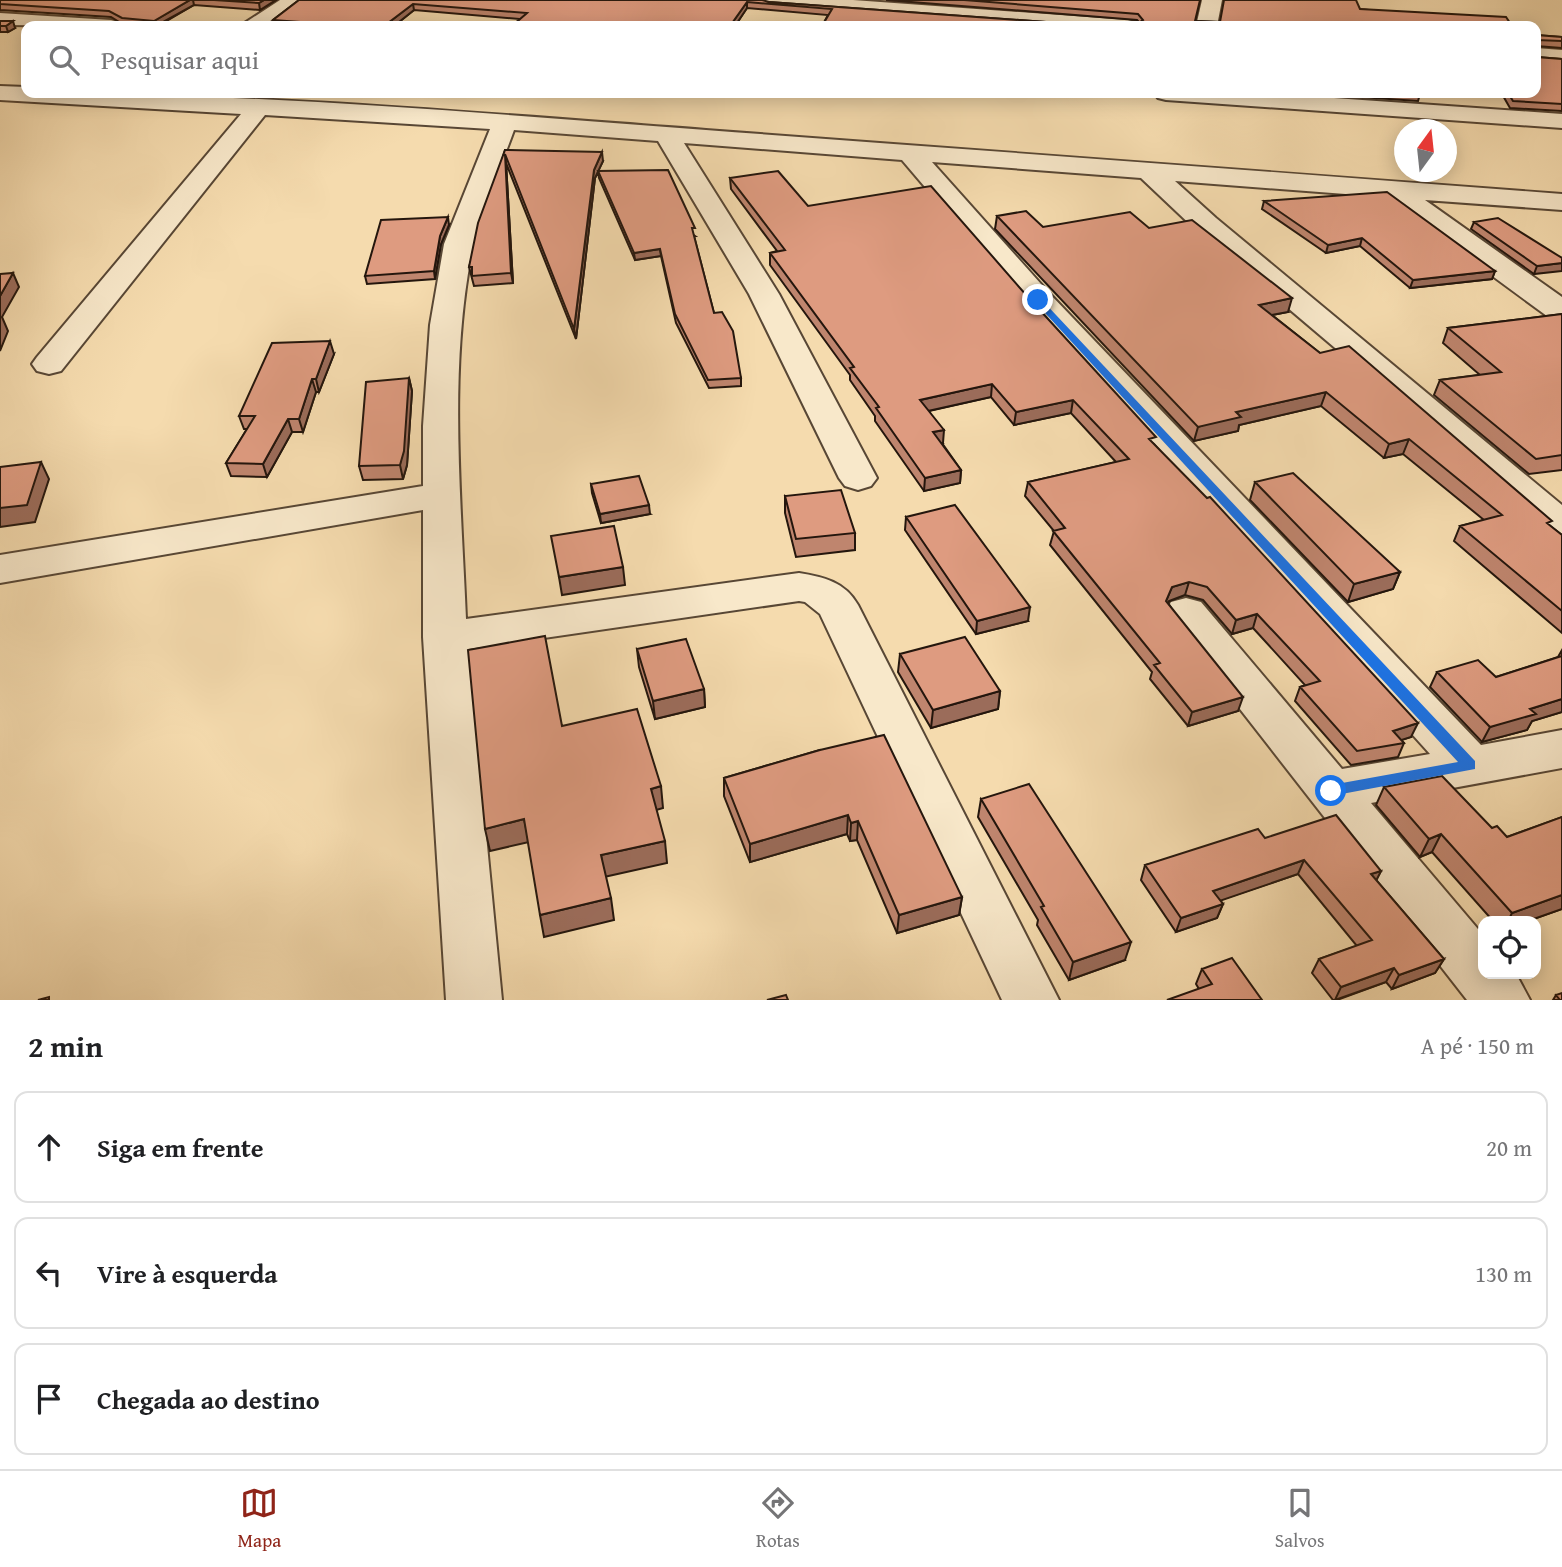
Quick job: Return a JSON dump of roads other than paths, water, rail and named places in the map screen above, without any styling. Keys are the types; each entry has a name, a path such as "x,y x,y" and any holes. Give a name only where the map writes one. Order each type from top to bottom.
{"street":[{"path":"259,21 294,0"},
{"path":"769,0 1060,21"},
{"path":"1208,21 1212,0"},
{"path":"786,18 800,2"},
{"path":"0,19 32,21"},
{"path":"1541,55 1562,57"},
{"path":"0,93 21,94"},
{"path":"100,98 505,122 1562,202"},
{"path":"1254,98 1562,121"},
{"path":"49,364 260,106"},
{"path":"474,1000 445,637 441,426 446,325 458,244 505,122"},
{"path":"666,134 764,294 858,478"},
{"path":"909,152 1038,300 1470,765"},
{"path":"1149,171 1206,225 1353,346 1562,526"},
{"path":"1392,189 1562,312"},
{"path":"0,569 442,495"},
{"path":"445,637 799,587 817,590 837,606 1031,1000"},
{"path":"1186,614 1502,1000"},
{"path":"1331,791 1562,748"}]}
